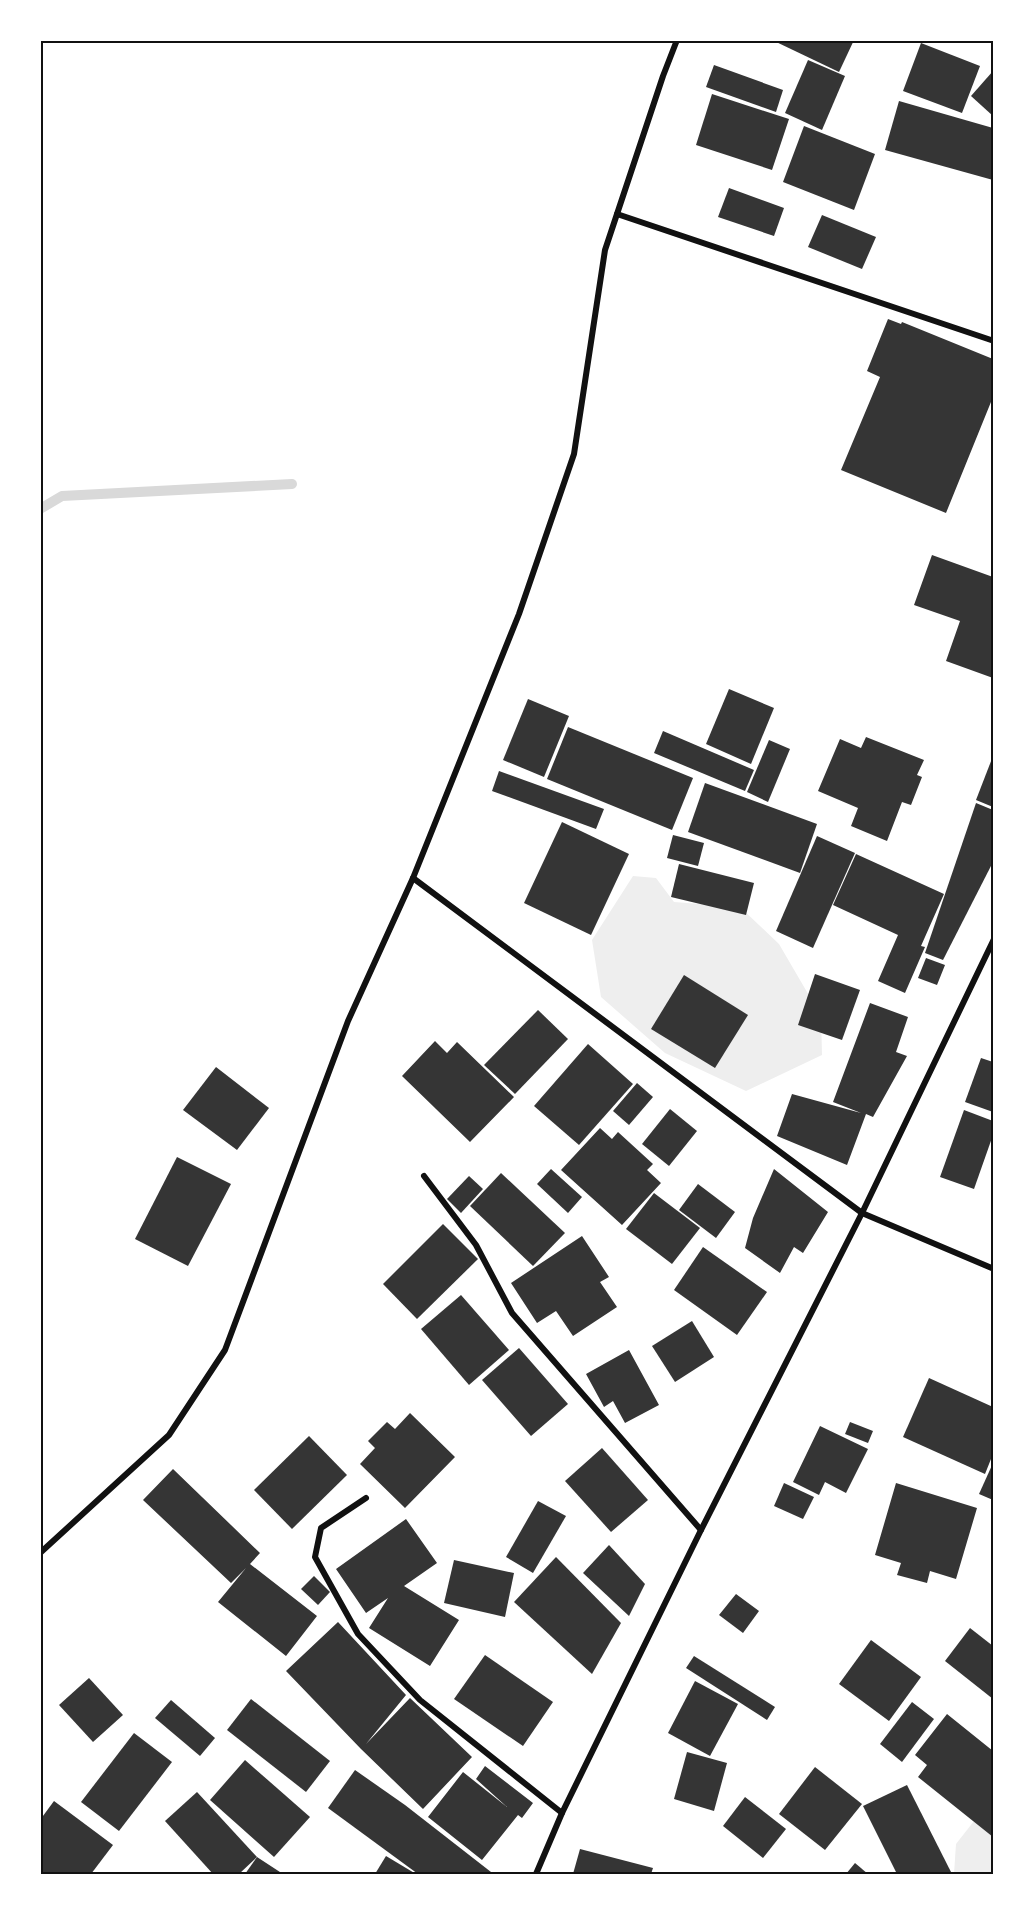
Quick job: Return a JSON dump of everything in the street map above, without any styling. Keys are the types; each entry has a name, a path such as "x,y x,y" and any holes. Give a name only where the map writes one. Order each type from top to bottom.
{"street":[{"path":"40,1553 169,1435 225,1350 348,1021 413,878 519,614 574,454 605,250 677,40"},
{"path":"617,214 993,341"},
{"path":"413,878 862,1213 993,1269"},
{"path":"536,1875 562,1813 701,1530 862,1213 993,939"},
{"path":"424,1176 476,1245 512,1313 701,1530"},
{"path":"366,1498 321,1528 315,1557 358,1634 420,1700 562,1813"}],"shaded area":[{"path":"633,876 656,878 674,902 740,907 779,944 821,1016 822,1055 746,1091 665,1053 601,997 592,940"},
{"path":"989,1802 993,1802 993,1874 954,1874 956,1844"}],"building":[{"path":"772,40 854,40 839,72"},
{"path":"921,43 980,66 962,113 903,91"},
{"path":"808,60 845,76 822,130 785,113"},
{"path":"714,65 783,90 776,112 706,87"},
{"path":"993,71 993,116 971,96"},
{"path":"712,94 789,119 772,170 696,145"},
{"path":"899,101 993,128 993,180 885,150"},
{"path":"804,126 875,154 854,210 783,182"},
{"path":"729,188 784,208 774,236 718,217"},
{"path":"822,215 876,237 862,269 808,247"},
{"path":"888,319 901,324 902,322 993,359 993,397 946,513 841,470 880,377 867,371"},
{"path":"932,555 993,577 993,678 946,661 960,621 914,605"},
{"path":"729,689 774,708 751,764 706,744"},
{"path":"528,699 569,716 544,777 503,760"},
{"path":"568,727 693,778 672,830 547,779"},
{"path":"663,731 754,770 745,791 654,753"},
{"path":"866,737 924,760 917,775 922,777 911,805 902,802 887,841 851,826 858,808 818,791 840,739 861,748"},
{"path":"769,740 790,749 768,802 747,792"},
{"path":"993,756 993,807 976,800"},
{"path":"499,771 604,809 596,829 492,791"},
{"path":"705,783 817,824 800,873 688,832"},
{"path":"976,803 993,810 993,862 943,960 925,953"},
{"path":"562,822 629,854 591,935 524,903"},
{"path":"673,835 704,843 698,866 667,858"},
{"path":"817,836 855,853 813,948 776,931"},
{"path":"856,854 944,894 921,946 925,947 905,993 878,981 898,935 833,905"},
{"path":"679,864 754,883 746,915 671,897"},
{"path":"926,958 945,965 937,985 918,978"},
{"path":"815,974 860,990 842,1040 798,1025"},
{"path":"684,975 748,1015 715,1068 651,1029"},
{"path":"870,1003 908,1017 896,1052 907,1056 873,1117 866,1114 847,1165 777,1136 792,1094 861,1113 833,1102"},
{"path":"538,1010 568,1039 515,1094 484,1065"},
{"path":"435,1041 447,1053 457,1042 514,1097 470,1142 402,1076"},
{"path":"588,1044 633,1084 579,1145 534,1106"},
{"path":"981,1058 993,1062 993,1112 965,1102"},
{"path":"216,1067 269,1108 237,1150 183,1110"},
{"path":"637,1083 653,1097 629,1125 613,1111"},
{"path":"670,1109 697,1131 669,1166 642,1144"},
{"path":"964,1110 993,1121 993,1135 974,1189 940,1177"},
{"path":"600,1128 612,1139 618,1132 653,1164 647,1170 661,1183 622,1225 561,1170"},
{"path":"177,1157 231,1184 188,1266 135,1239"},
{"path":"551,1169 582,1197 568,1213 537,1184"},
{"path":"774,1169 828,1212 803,1253 794,1247 780,1273 745,1248 753,1218"},
{"path":"501,1173 565,1233 533,1266 470,1206"},
{"path":"469,1176 483,1189 461,1213 447,1199"},
{"path":"698,1184 735,1212 716,1238 679,1210"},
{"path":"654,1193 700,1228 672,1264 626,1229"},
{"path":"443,1224 478,1259 417,1319 383,1284"},
{"path":"582,1236 609,1277 600,1282 617,1307 573,1336 556,1311 537,1323 511,1283"},
{"path":"703,1247 767,1292 737,1335 674,1290"},
{"path":"461,1295 509,1350 469,1385 421,1329"},
{"path":"692,1321 714,1357 675,1382 652,1346"},
{"path":"519,1348 568,1404 531,1436 482,1380"},
{"path":"629,1350 659,1405 625,1423 613,1401 604,1407 586,1374"},
{"path":"929,1378 993,1407 993,1454 985,1474 903,1437"},
{"path":"410,1413 455,1457 405,1508 360,1464 375,1448 368,1441 387,1422 395,1429"},
{"path":"850,1422 873,1431 868,1443 845,1434"},
{"path":"820,1426 868,1449 846,1493 825,1482 819,1495 793,1482"},
{"path":"309,1436 347,1475 292,1529 254,1490"},
{"path":"602,1448 648,1500 611,1532 565,1481"},
{"path":"993,1463 993,1500 979,1494"},
{"path":"173,1469 260,1553 250,1564 317,1616 286,1656 218,1602 246,1568 231,1583 143,1500"},
{"path":"784,1483 814,1497 803,1519 774,1506"},
{"path":"896,1483 977,1508 956,1579 930,1571 927,1583 897,1575 901,1563 875,1555"},
{"path":"538,1501 566,1516 533,1573 506,1557"},
{"path":"406,1519 437,1563 404,1586 459,1620 430,1666 369,1628 388,1598 366,1613 336,1569"},
{"path":"609,1545 645,1584 629,1616 583,1573"},
{"path":"556,1557 621,1623 592,1674 514,1602"},
{"path":"454,1560 514,1573 505,1617 444,1603"},
{"path":"314,1576 330,1592 318,1605 301,1589"},
{"path":"736,1594 759,1611 743,1633 719,1615"},
{"path":"338,1622 406,1695 366,1744 410,1698 472,1757 423,1809 286,1671"},
{"path":"970,1628 993,1646 993,1699 945,1661"},
{"path":"871,1640 921,1677 889,1721 839,1684"},
{"path":"485,1655 553,1702 523,1746 454,1699"},
{"path":"694,1656 775,1707 767,1720 686,1668"},
{"path":"89,1678 123,1715 93,1742 59,1705"},
{"path":"695,1681 738,1704 710,1756 668,1733"},
{"path":"251,1699 330,1761 306,1792 227,1730"},
{"path":"171,1700 215,1738 200,1756 155,1718"},
{"path":"912,1702 934,1719 902,1762 880,1744"},
{"path":"947,1714 993,1751 993,1837 918,1777 927,1765 915,1755"},
{"path":"134,1733 172,1762 119,1831 81,1802"},
{"path":"687,1752 727,1763 714,1811 674,1799"},
{"path":"245,1760 310,1817 274,1857 210,1800"},
{"path":"485,1766 533,1803 522,1818 518,1815 482,1860 428,1817 463,1772 507,1807 476,1779"},
{"path":"815,1767 862,1804 825,1850 779,1814"},
{"path":"355,1770 405,1805 491,1872 489,1874 418,1874 328,1808"},
{"path":"907,1785 952,1874 897,1874 863,1806"},
{"path":"197,1792 257,1857 239,1874 213,1874 165,1821"},
{"path":"745,1797 786,1829 763,1858 723,1826"},
{"path":"54,1801 113,1845 91,1874 45,1874 40,1871 40,1820"},
{"path":"580,1849 653,1868 651,1874 573,1874"},
{"path":"386,1856 416,1874 375,1874"},
{"path":"257,1857 283,1874 245,1874"},
{"path":"855,1863 868,1874 846,1874"}],"waterway":[{"path":"40,509 62,496 292,484"}]}
